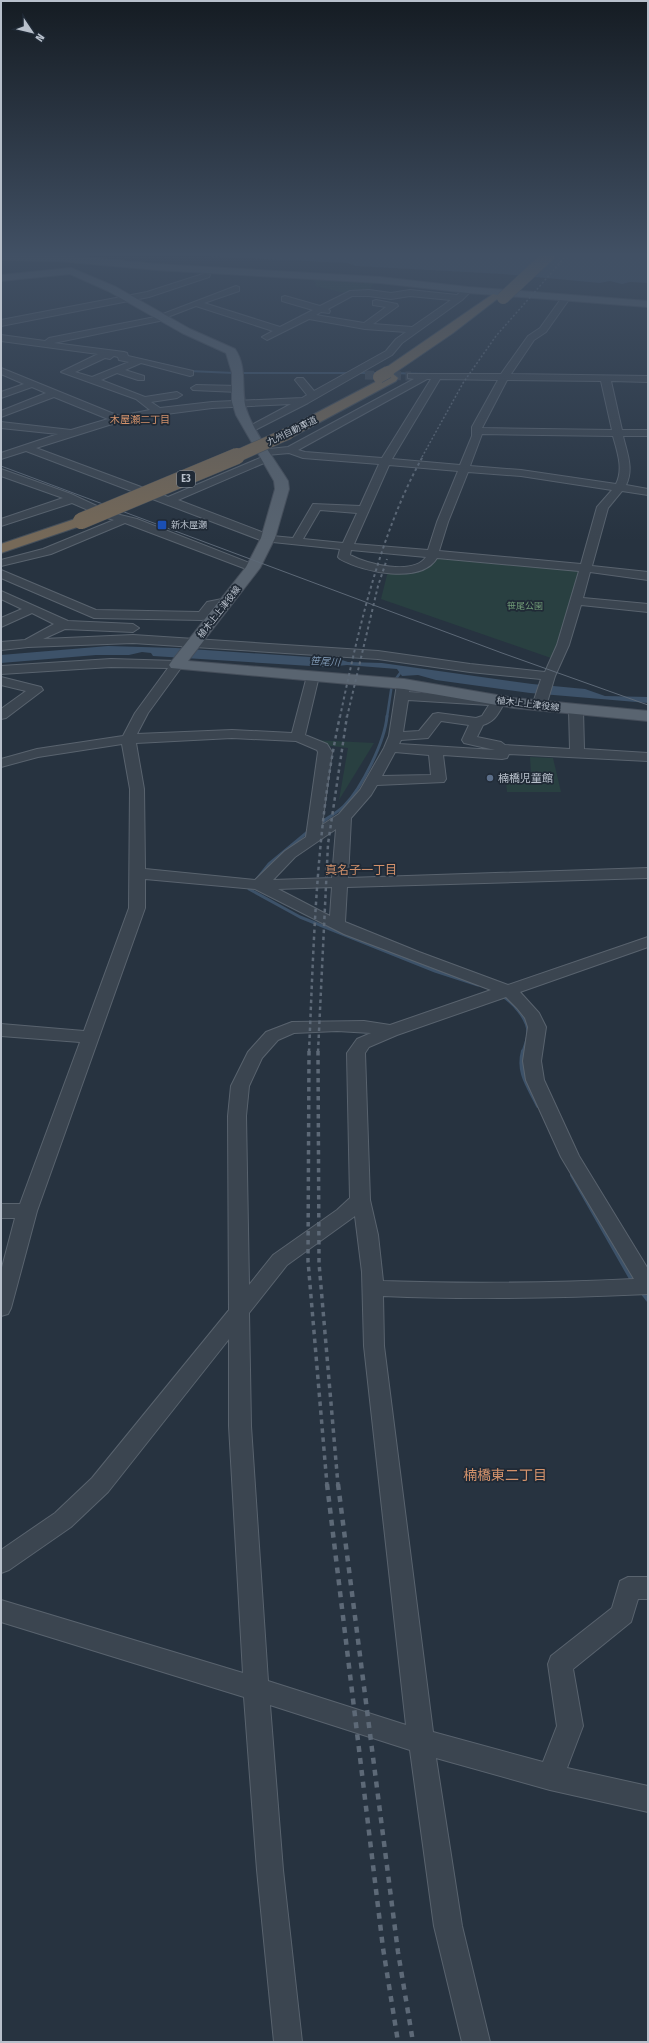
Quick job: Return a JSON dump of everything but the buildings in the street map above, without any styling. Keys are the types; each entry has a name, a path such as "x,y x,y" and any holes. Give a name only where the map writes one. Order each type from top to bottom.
{"highway":[{"name":"九州自動車道","path":"1,549 76,518 200,473 284,431 348,403 433,350"},
{"name":"九州自動車道","path":"1,541 76,518"}],"main road":[{"name":"植木上上津役線","path":"178,664 254,568 267,538 282,488 281,481 242,415 238,396 238,373 230,350"},
{"name":"植木上上津役線","path":"178,664 313,676 403,690 504,702 540,704 576,710 648,716"}],"street":[{"path":"82,350 140,360 190,373"},
{"path":"251,428 357,374 391,350"},
{"path":"437,377 385,462 346,547 344,557 357,564 376,568 412,569 422,566 429,561 444,516 465,469 477,436 477,427 504,376 522,350"},
{"path":"123,357 104,355 66,372 93,380 144,400 158,412"},
{"path":"93,380 140,360"},
{"path":"118,370 141,378"},
{"path":"4,375 33,384 119,420"},
{"path":"394,375 437,377 504,376 648,379"},
{"path":"167,501 265,455 290,450 426,376"},
{"path":"540,704 548,677 563,645 603,507 619,488 626,471 605,378"},
{"path":"300,380 309,399"},
{"path":"1,394 33,384"},
{"path":"196,388 238,396 309,399"},
{"path":"1,414 55,393"},
{"path":"144,400 177,396"},
{"path":"1,456 119,420 238,396"},
{"path":"1,425 73,434"},
{"path":"477,431 648,433"},
{"path":"1,447 14,452"},
{"path":"27,448 267,538 346,547 432,553 586,568 648,576"},
{"path":"290,450 303,455 521,473 648,492"},
{"path":"1,472 72,499 108,515 124,519 254,568"},
{"path":"1,523 72,499"},
{"path":"296,542 317,506 362,510"},
{"path":"1,563 18,561 103,529 124,519"},
{"path":"1,574 94,614 202,616 211,605 227,602"},
{"path":"1,595 65,625"},
{"path":"576,601 648,608"},
{"path":"1,623 32,609"},
{"path":"28,643 59,626 65,625 139,628 133,639"},
{"path":"1,646 28,643 133,639 378,655 548,677"},
{"path":"4,676 114,662 178,664"},
{"path":"1,1308 27,1211 137,908 137,789 128,739 142,713 178,664"},
{"path":"1,715 36,690 4,676"},
{"path":"298,737 313,676"},
{"path":"259,885 290,854 344,816 358,803 393,742 403,690"},
{"path":"393,742 422,735 438,717 477,722 487,719 504,702"},
{"path":"576,710 577,753"},
{"path":"477,722 470,740 496,744 502,749 648,757"},
{"path":"1,763 37,753 128,739 232,734 298,737 322,747 325,752 313,837"},
{"path":"393,742 435,751 502,755 502,749"},
{"path":"372,781 439,779 435,751"},
{"path":"337,925 344,816"},
{"path":"138,874 155,874 259,885 648,873"},
{"path":"259,885 305,911 337,925 509,990 523,1004 533,1017 537,1027 532,1061 535,1080 570,1157 648,1286 547,1291 448,1291 373,1288"},
{"path":"476,2042 448,1926 421,1741 374,1346 373,1288 366,1220 360,1200 356,1053 363,1043 391,1031 648,942"},
{"path":"288,2042 270,1870 258,1689 251,1621 240,1426 237,1116 240,1086 254,1056 272,1036 292,1028 364,1026 391,1031"},
{"path":"1,1030 90,1038"},
{"path":"1,1563 63,1520 100,1485 280,1260 344,1215 360,1200"},
{"path":"1,1211 27,1211"},
{"path":"550,1777 570,1726 560,1664 623,1614 628,1588 648,1588"},
{"path":"1,1611 258,1689 297,1704 421,1741 550,1777 648,1799"}],"green space":[{"name":"笹尾公園","path":"435,556 579,570 558,644 551,658 381,599 388,571 411,572"},
{"path":"313,740 374,743 339,800 348,748 324,745"},
{"path":"530,757 553,758 561,792 507,792 505,772 531,773"}],"water":[{"name":"笹尾川","path":"108,646 176,648 339,659 348,662 382,663 532,684 585,689 605,696 648,697 648,703 530,693 436,680 418,675 402,676 397,669 347,665 327,667 153,656 151,653 142,652 129,655 96,655 1,663 1,655"}],"waterway":[{"path":"139,359 174,367"},
{"path":"189,371 234,373 351,373"},
{"path":"357,373 379,373"},
{"path":"391,373 429,374"},
{"path":"387,717 392,684 403,669"},
{"path":"319,824 344,806 358,788 372,764 382,738 387,716"},
{"path":"310,830 269,864 249,889 300,917 435,971 478,985"},
{"path":"501,995 519,1011 527,1027 528,1035 523,1052"},
{"path":"523,1051 523,1073 538,1106"},
{"path":"572,1175 633,1282"},
{"path":"641,1291 648,1300"}],"tunnel":[{"path":"365,375 411,376"}],"tram line":[{"path":"1,466 502,653 648,705"}],"railway":[{"path":"422,457 463,383 486,350"},
{"path":"340,717 372,583 394,517 423,456"},
{"path":"347,717 378,586 387,559"},
{"path":"309,1052 317,883 326,799 340,716"},
{"path":"318,1052 328,844 347,716"},
{"path":"309,1051 308,1261 327,1485"},
{"path":"318,1052 319,1263 338,1485"},
{"path":"327,1484 383,1948 398,2042"},
{"path":"338,1484 398,1952 413,2042"}],"place":[{"name":"新木屋瀬","path":"162,525"},
{"name":"楠橋児童館","path":"490,778"}],"district":[{"name":"木屋瀬二丁目","path":"140,420"},
{"name":"真名子一丁目","path":"361,870"},
{"name":"楠橋東二丁目","path":"505,1475"}]}
